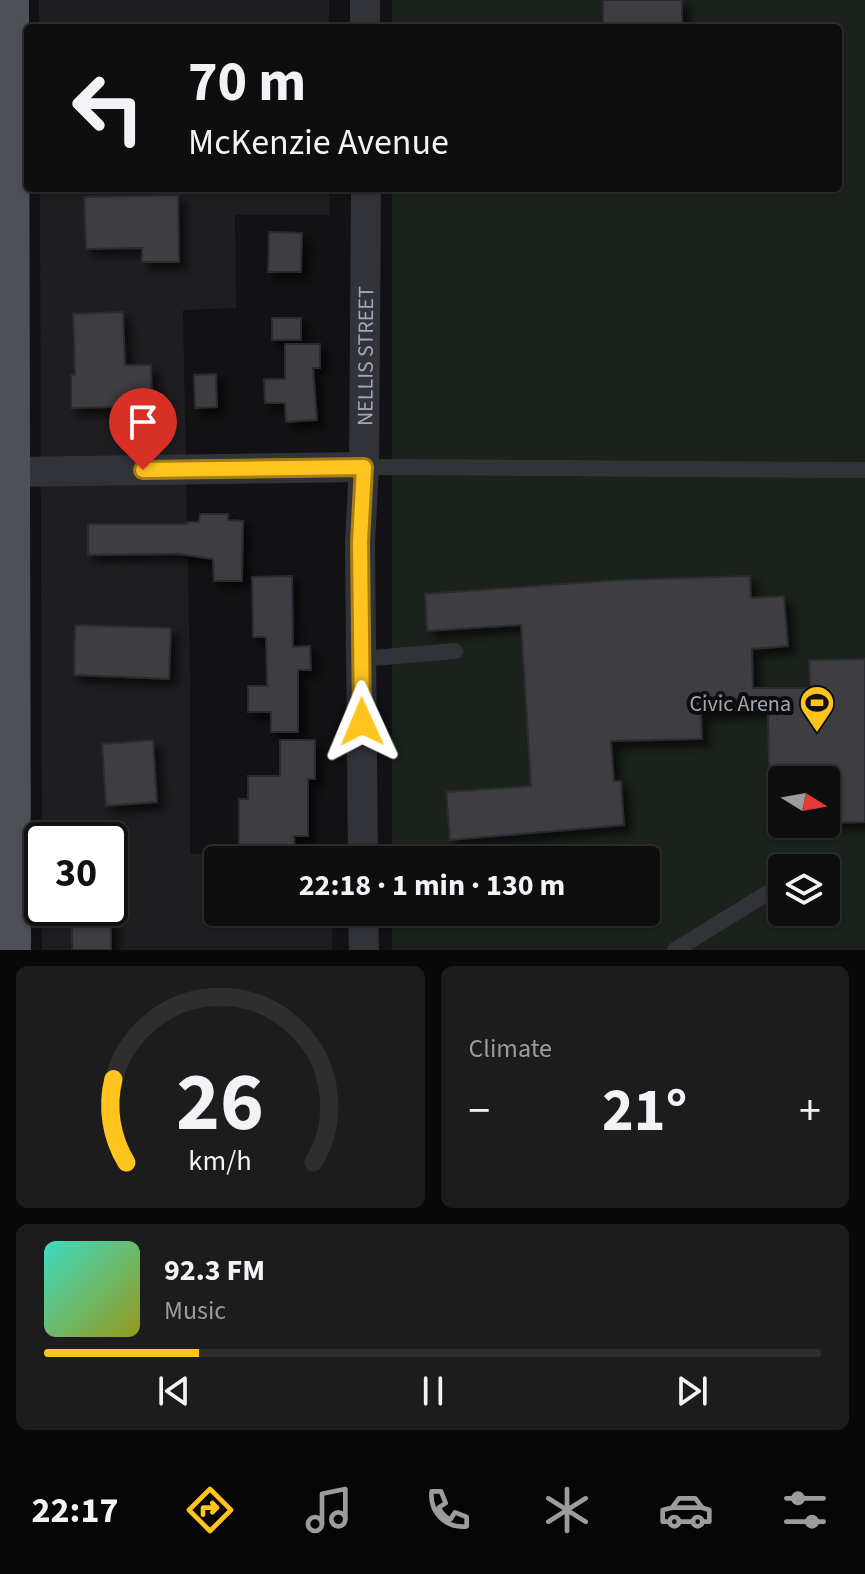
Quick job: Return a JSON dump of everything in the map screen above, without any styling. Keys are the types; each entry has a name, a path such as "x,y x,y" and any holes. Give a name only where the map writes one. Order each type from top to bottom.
{"main road":[{"path":"7,0 5,817 9,950"}],"street":[{"path":"365,0 365,24"},
{"name":"NELLIS STREET","path":"363,846 360,542 364,467 366,192"},
{"path":"8,472 364,467"},
{"path":"363,926 364,950"}],"lane":[{"path":"364,467 865,470"},
{"path":"361,659 455,651"},
{"path":"675,950 766,894"}],"shaded area":[{"path":"39,0 329,0 329,24 39,24"},
{"path":"392,0 865,0 865,950 392,950 392,926 660,926 660,846 392,846 392,192 842,192 842,24 392,24"},
{"path":"40,192 329,192 330,215 235,215 236,308 183,310 190,854 204,854 204,926 332,926 332,950 42,950 42,926 128,926 128,822 42,822"}],"building":[{"path":"603,0 682,0 682,24 603,24"},
{"path":"178,195 179,262 142,262 142,248 86,249 84,197"},
{"path":"269,232 302,233 301,272 268,272"},
{"path":"123,312 125,365 151,365 152,406 71,408 71,375 75,375 73,314"},
{"path":"272,318 301,318 301,340 272,340"},
{"path":"285,344 320,344 320,368 313,368 317,420 286,422 285,403 265,403 264,379 285,379"},
{"path":"216,374 217,407 195,408 194,375"},
{"path":"200,514 228,514 228,520 243,521 242,581 214,581 213,559 179,554 88,555 88,524 187,524 199,522"},
{"path":"292,576 293,647 310,646 311,670 298,670 298,732 271,732 271,712 248,712 248,686 267,686 266,637 253,637 252,577"},
{"path":"750,576 751,598 784,596 788,646 752,649 753,688 810,688 809,660 865,659 865,822 840,823 840,766 769,766 768,710 701,712 702,739 611,741 614,781 621,781 624,825 450,840 446,792 531,786 521,625 427,631 425,594 617,580"},
{"path":"75,625 171,628 169,679 74,675"},
{"path":"153,740 157,802 106,806 102,744"},
{"path":"280,740 315,740 315,779 308,779 308,836 294,836 294,846 239,846 239,799 248,799 248,776 280,776"},
{"path":"72,926 111,926 111,950 72,950"}],"place":[{"name":"Civic Arena","path":"817,734"}],"route":[{"path":"143,470 364,467 360,542 362,722"}]}
